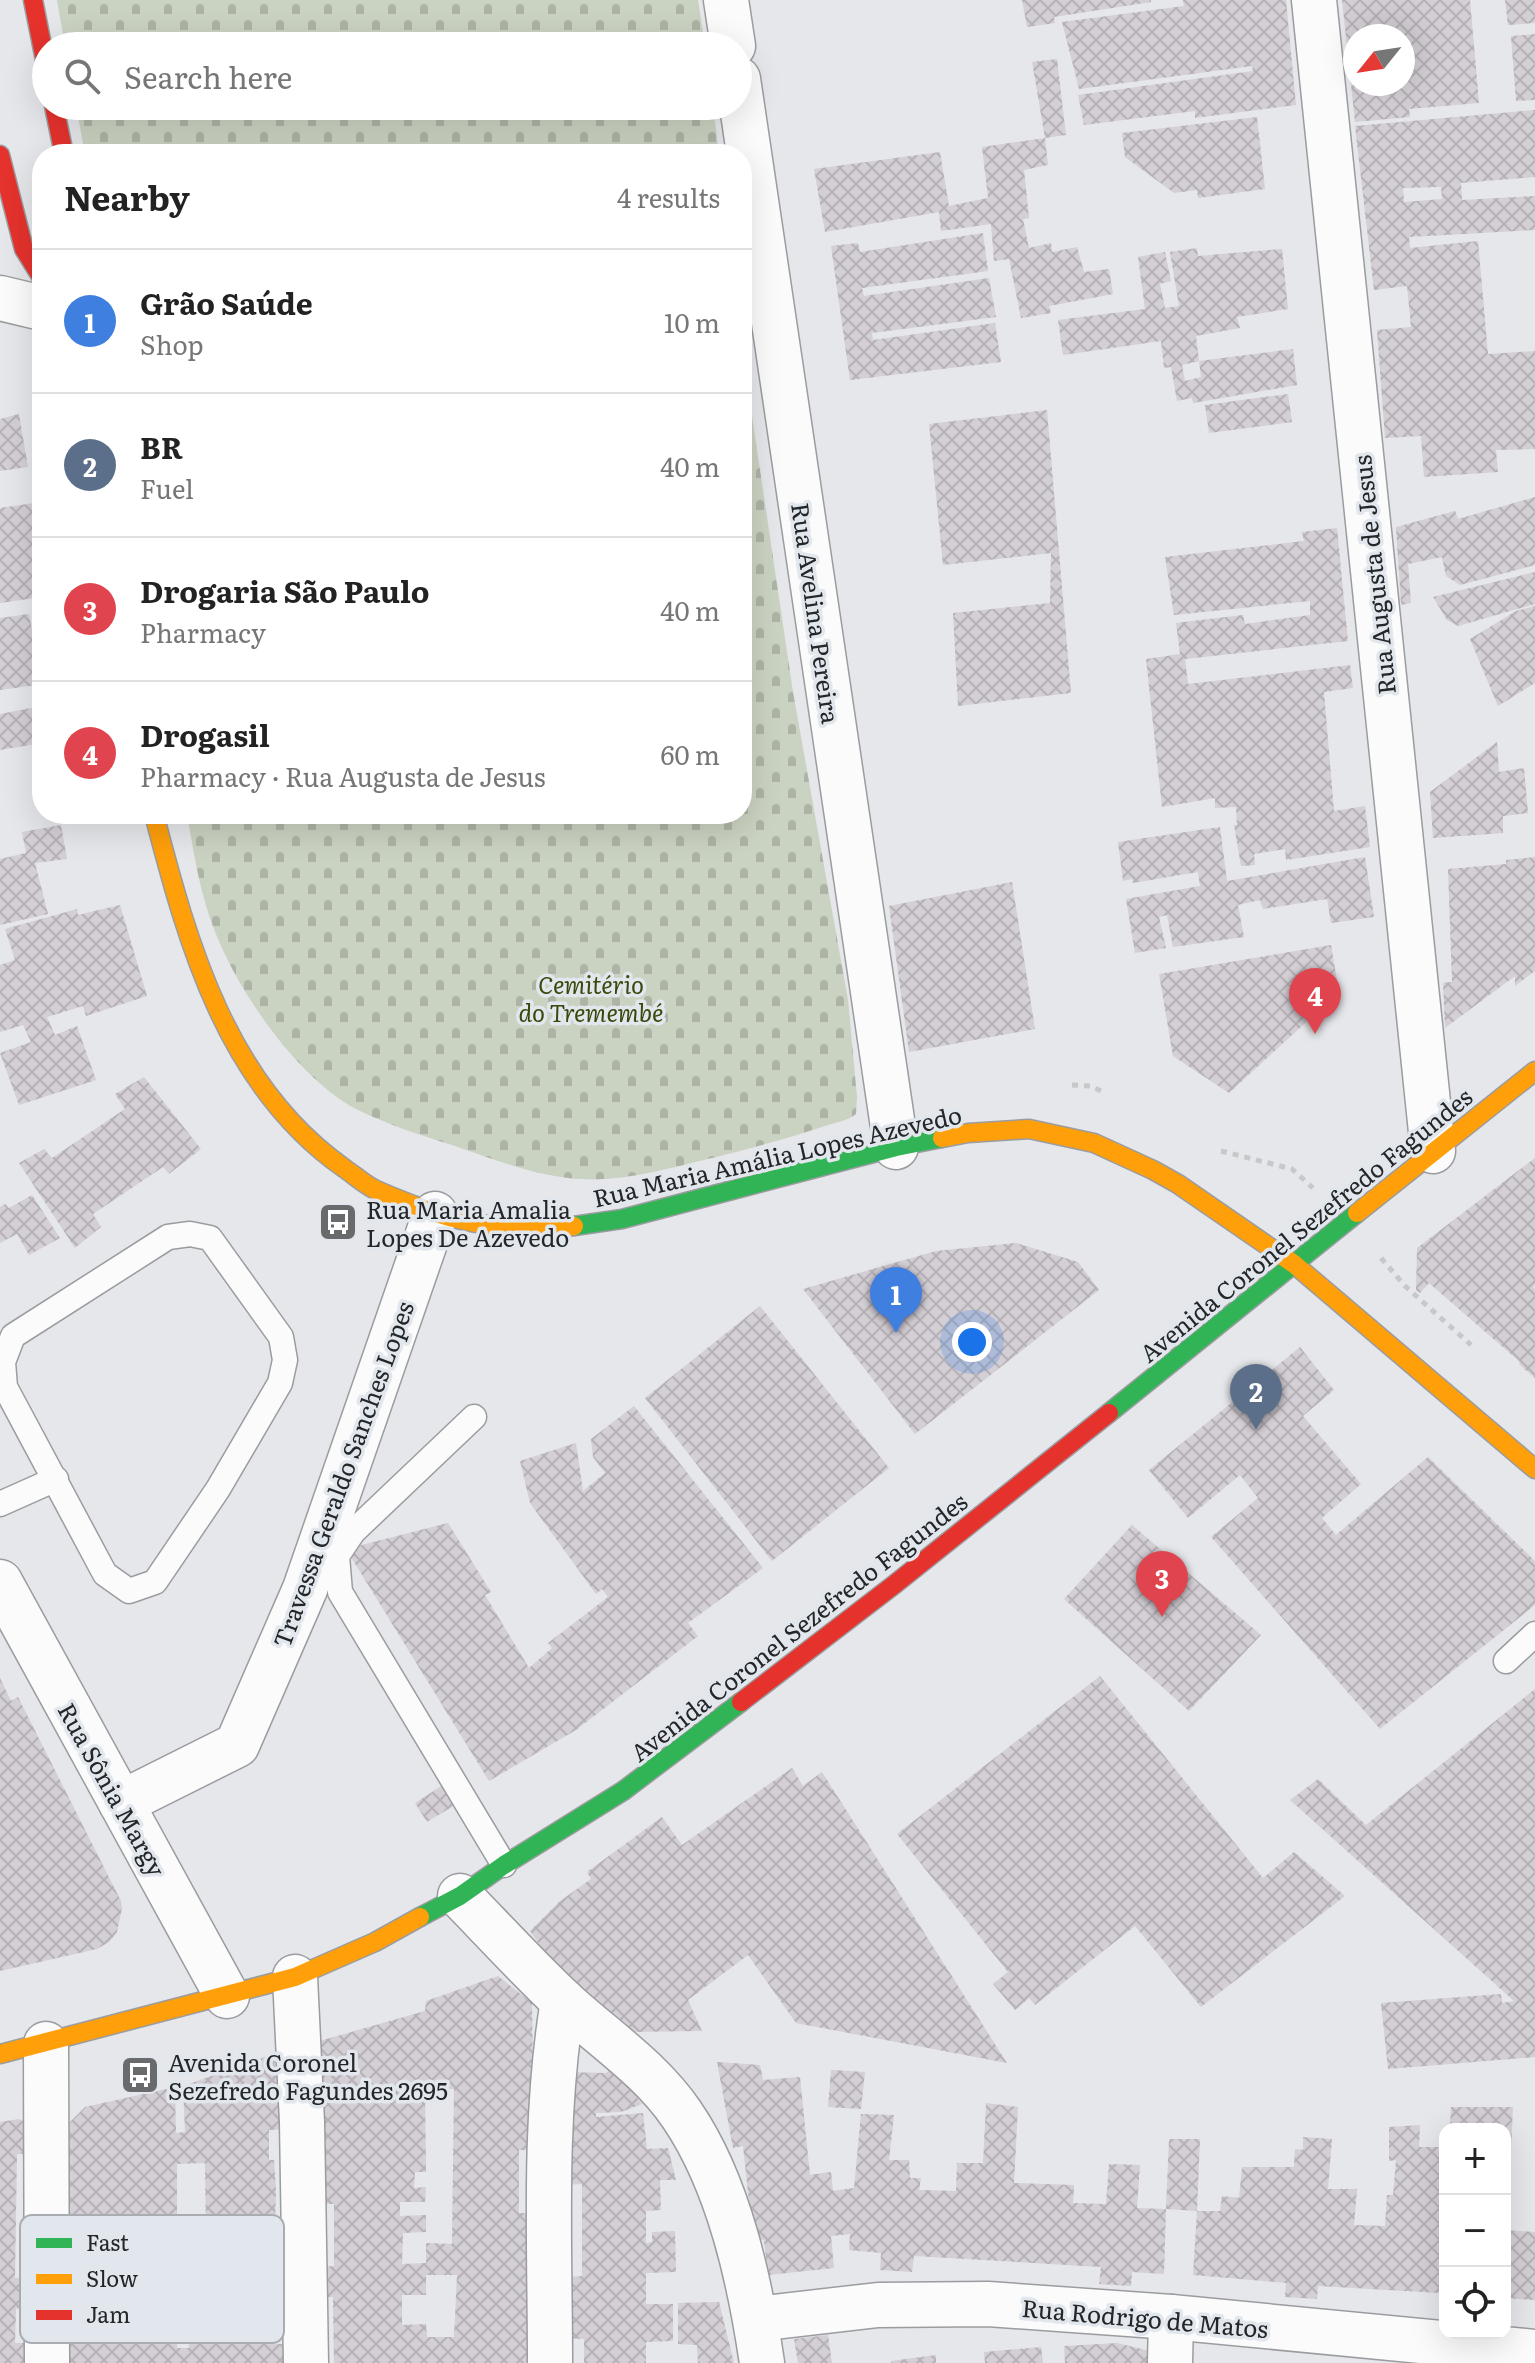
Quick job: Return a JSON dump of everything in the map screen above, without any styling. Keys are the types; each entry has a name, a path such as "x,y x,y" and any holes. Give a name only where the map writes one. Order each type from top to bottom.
{"main road":[{"path":"33,0 39,32"},
{"path":"57,120 62,144"},
{"path":"0,155 24,249 32,262"},
{"name":"Rua Maria Amália Lopes Azevedo","path":"157,824 179,910 214,1005 265,1093 315,1148 372,1188 435,1214 483,1224 557,1229 622,1219 896,1147 968,1133 1029,1129 1094,1143 1178,1184 1294,1264 1535,1469"},
{"name":"Avenida Coronel Sezefredo Fagundes","path":"0,2054 295,1977 375,1942 460,1896 636,1782 895,1584 1535,1071"}],"street":[{"path":"726,0 731,32"},
{"name":"Rua Augusta de Jesus","path":"1314,0 1433,1151"},
{"name":"Rua Avelina Pereira","path":"744,120 748,144"},
{"name":"Rua Avelina Pereira","path":"752,174 896,1147"},
{"path":"0,298 32,306"},
{"name":"Travessa Geraldo Sanches Lopes","path":"121,1803 237,1745 305,1589 435,1214"},
{"name":"Rua Sônia Margy","path":"0,1582 227,1996"},
{"path":"460,1896 563,2001 642,2070 681,2113 695,2137 726,2209 756,2319 762,2363"},
{"path":"295,1977 302,2122 306,2363"},
{"path":"550,2363 551,2099 554,2054 563,2001"},
{"path":"46,2044 47,2215"},
{"name":"Rua Rodrigo de Matos","path":"756,2319 878,2305 988,2304 1171,2317 1335,2349 1535,2352"},
{"path":"1170,2363 1171,2317"},
{"path":"47,2343 47,2363"}],"lane":[{"path":"190,1234 210,1238 281,1337 285,1360 280,1383 218,1489 155,1582 129,1591 105,1574 56,1479 5,1387 3,1362 13,1336 168,1237 190,1234"},
{"path":"474,1417 353,1532 337,1556 340,1592 504,1865"},
{"path":"0,1504 56,1479"},
{"path":"1506,1661 1535,1634"}],"green space":[{"path":"57,0 698,0 703,32 63,32"},
{"path":"79,120 715,120 718,144 83,144"},
{"name":"Cemitério do Tremembé","path":"752,416 793,692 848,1000 856,1114 726,1155 647,1173 597,1179 548,1175 379,1120 333,1094 288,1051 267,1024 248,997 219,941 196,865 189,824 752,824"}],"building":[{"path":"1022,0 1151,2 1054,17 1055,23 1027,27"},
{"path":"1183,0 1286,0 1296,105 1195,118 1195,111 1084,125 1078,95 1253,71 1252,66 1079,89 1062,22 1184,6"},
{"path":"1342,0 1470,0 1479,103 1409,109 1410,117 1355,122 1352,96 1415,96 1415,24 1345,24"},
{"path":"1505,0 1535,0 1535,23 1508,25"},
{"path":"1535,34 1535,100 1516,101 1511,36"},
{"path":"1057,59 1066,135 1045,138 1032,62"},
{"path":"1535,110 1535,177 1461,183 1462,200 1535,196 1535,230 1409,237 1410,248 1478,241 1488,354 1535,351 1535,449 1496,450 1498,472 1424,477 1421,436 1385,438 1377,330 1411,327 1407,286 1374,290 1355,126","holes":["1441,187 1442,199 1404,202 1403,188"]},
{"path":"1257,117 1265,189 1198,198 1197,190 1174,193 1125,157 1122,133"},
{"path":"1045,138 1048,165 1024,170 1029,218 1023,219 1029,248 1051,243 1052,252 1077,247 1084,272 1109,269 1113,294 1049,306 1051,313 1021,318 1009,259 994,261 991,224 941,231 939,212 825,232 814,169 940,152 949,206 988,198 982,147"},
{"path":"983,233 988,271 862,288 864,296 989,278 996,317 872,333 873,340 995,323 1001,362 850,380 831,246 858,243 860,252"},
{"path":"1197,248 1198,256 1282,249 1288,309 1237,317 1240,328 1196,336 1199,361 1293,349 1297,385 1193,403 1192,398 1177,401 1171,367 1164,368 1161,341 1063,355 1058,320 1145,309 1138,257 1165,252 1171,281 1160,284 1165,308 1179,306 1170,252","holes":["1199,361 1201,377 1185,381 1182,365"]},
{"path":"1288,394 1292,422 1209,433 1205,405"},
{"path":"1047,410 1071,693 958,706 953,613 1050,603 1051,553 943,565 929,424"},
{"path":"19,414 28,467 0,471 0,419"},
{"path":"1535,497 1535,565 1460,585 1446,576 1442,557 1408,564 1411,603 1401,605 1396,527 1455,511 1458,519"},
{"path":"32,503 32,598 0,603 0,508"},
{"path":"1337,528 1348,641 1185,659 1188,684 1350,665 1353,688 1324,692 1334,811 1365,806 1370,847 1286,860 1285,849 1254,854 1255,865 1241,866 1234,825 1237,825 1236,807 1215,808 1215,798 1162,807 1146,659 1180,654 1176,623 1243,615 1245,624 1310,615 1310,601 1174,615 1165,557 1304,541 1302,532"},
{"path":"1535,572 1535,604 1458,626 1447,620 1433,597"},
{"path":"1535,606 1535,683 1498,706 1470,639 1516,611"},
{"path":"29,614 32,686 0,690 0,618"},
{"path":"32,708 32,745 0,750 0,714"},
{"path":"1497,742 1499,772 1524,768 1528,813 1503,816 1503,833 1433,838 1430,792"},
{"path":"61,825 67,859 35,863 48,914 0,925 0,859 26,853 22,832"},
{"path":"1220,827 1227,881 1365,857 1374,917 1331,923 1327,899 1263,909 1260,900 1238,905 1244,937 1173,947 1167,915 1159,917 1166,948 1135,953 1126,899 1200,886 1198,872 1133,883 1132,879 1123,881 1118,842"},
{"path":"1535,857 1535,971 1515,986 1515,976 1445,1028 1443,983 1452,982 1448,869 1506,864 1506,860"},
{"path":"1012,882 1035,1029 909,1052 889,906"},
{"path":"120,905 147,996 86,1016 83,1006 47,1017 55,1035 77,1026 96,1080 19,1105 0,1053 31,1042 23,1025 0,1032 0,965 15,960 5,929 77,909 78,915"},
{"path":"1331,945 1339,992 1229,1093 1173,1056 1159,974"},
{"path":"144,1077 201,1149 169,1174 163,1167 93,1214 101,1227 75,1248 19,1163 44,1149 52,1158 125,1109 115,1094"},
{"path":"1535,1158 1535,1378 1429,1283 1420,1293 1416,1290 1417,1248"},
{"path":"32,1195 60,1238 29,1255 17,1234 0,1243 0,1207 5,1204 9,1208"},
{"path":"1016,1243 1078,1262 1099,1290 915,1434 803,1289 936,1251"},
{"path":"760,1306 889,1468 772,1561 645,1398"},
{"path":"1300,1347 1334,1390 1303,1416 1361,1484 1322,1518 1336,1535 1428,1457 1535,1561 1535,1605 1380,1729 1211,1537 1258,1498 1240,1475 1188,1518 1149,1470"},
{"path":"634,1406 763,1568 688,1623 698,1636 576,1730 489,1781 346,1549 448,1523 491,1592 485,1595 529,1668 552,1648 548,1643 608,1597 602,1589 596,1594 530,1503 520,1461 576,1443 583,1491 605,1473 593,1457 591,1439"},
{"path":"1132,1525 1261,1635 1189,1711 1064,1599"},
{"path":"1100,1676 1263,1878 1294,1852 1345,1896 1201,2007 1135,1926 1035,2005 1029,1998 1015,2010 993,1984 1008,1972 897,1834"},
{"path":"0,1678 11,1701 18,1697 122,1908 117,1932 109,1942 97,1949 0,1971"},
{"path":"1535,1689 1535,2057 1388,2069 1381,2003 1501,1994 1502,2003 1514,2001 1290,1800 1318,1779 1366,1825"},
{"path":"792,1768 803,1786 822,1772 1007,2063 796,2023 748,1955 688,2000 702,2031 632,2032 551,1961 530,1931 560,1901 591,1879 587,1872 662,1817 682,1845"},
{"path":"443,1785 455,1805 427,1822 415,1803"},
{"path":"498,1976 532,2003 534,2150 519,2150 519,2213 529,2213 536,2363 334,2363 333,2297 321,2297 320,2267 334,2266 334,2204 318,2204 316,2042 425,2011 426,2001","holes":["425,2089 454,2089 452,2244 426,2243 426,2263 402,2264 403,2233 426,2232 426,2215 400,2216 400,2202 425,2202 426,2187 414,2188 415,2172 426,2172","426,2275 457,2275 454,2337 427,2337 426,2324 402,2325 402,2295 426,2295"]},
{"path":"268,2056 283,2068 286,2129 269,2130 269,2160 274,2160 275,2215 206,2215 205,2163 177,2164 177,2215 66,2215 66,2130 85,2107 175,2087 176,2133 185,2132 183,2086"},
{"path":"717,2062 760,2065 763,2080 800,2077 810,2175 831,2172 833,2191 854,2188 861,2114 894,2115 889,2160 909,2160 910,2178 921,2178 919,2190 956,2191 957,2163 983,2163 986,2103 1018,2107 1014,2183 1074,2185 1073,2203 1106,2204 1109,2164 1140,2165 1137,2208 1166,2209 1164,2274 1132,2272 1131,2286 1099,2284 1101,2267 914,2256 912,2272 880,2270 881,2253 849,2250 850,2234 831,2236 834,2268 768,2275 764,2240 753,2239 743,2146 733,2148"},
{"path":"613,2067 642,2104 621,2112 596,2113 596,2117 643,2113 647,2149 668,2148 676,2180 660,2180 661,2210 646,2211 646,2243 652,2242 652,2232 675,2231 676,2272 646,2273 646,2304 673,2304 673,2341 646,2342 646,2363 584,2363 584,2339 562,2338 566,2277 582,2276 582,2184 565,2185 567,2072 606,2073"},
{"path":"831,2070 865,2072 861,2109 828,2107"},
{"path":"1451,2107 1513,2107 1511,2151 1511,2123 1450,2123"},
{"path":"19,2119 25,2122 30,2154 17,2154 15,2278 20,2278 15,2343 27,2343 27,2363 0,2363 0,2122"},
{"path":"1420,2125 1419,2147 1439,2147 1439,2293 1318,2286 1317,2299 1285,2297 1286,2283 1193,2275 1197,2211 1220,2211 1222,2196 1239,2198 1242,2167 1294,2167 1295,2149 1303,2150 1303,2137 1332,2139 1328,2189 1357,2189 1354,2225 1385,2226 1387,2195 1393,2195 1396,2160 1389,2161 1389,2127"},
{"path":"1169,2139 1200,2139 1197,2211 1166,2209"},
{"path":"1511,2230 1535,2232 1535,2300 1511,2298"},
{"path":"284,2288 288,2288 289,2316 284,2316"},
{"path":"719,2302 734,2363 698,2363 697,2345 678,2344 678,2303"},
{"path":"828,2335 832,2363 798,2363 794,2339"},
{"path":"60,2343 177,2343 177,2348 189,2348 189,2343 289,2344 289,2363 58,2363"},
{"path":"1117,2343 1150,2351 1151,2363 1065,2363 1064,2346"},
{"path":"1041,2347 1043,2363 985,2363 984,2352"},
{"path":"936,2355 936,2363 891,2363 891,2361"}],"traffic: fast":[{"path":"574,1226 622,1219 896,1147 942,1138"},
{"path":"1109,1413 1357,1213"},
{"path":"420,1917 460,1896 623,1791 741,1702"}],"traffic: slow":[{"path":"157,824 198,962 218,1009 241,1054 270,1097 304,1135 370,1187 431,1212 492,1226 535,1229 574,1226"},
{"path":"1357,1213 1535,1071"},
{"path":"942,1138 1029,1129 1094,1143 1153,1170 1294,1264 1535,1469"},
{"path":"0,2054 295,1977 375,1942 420,1917"}],"traffic: jam":[{"path":"33,0 39,32"},
{"path":"57,120 62,144"},
{"path":"0,155 24,249 32,262"},
{"path":"741,1702 1109,1413"}],"place":[{"name":"Drogasil","path":"1315,1034"},
{"name":"Rua Maria Amalia Lopes De Azevedo","path":"338,1222"},
{"name":"Grão Saúde","path":"896,1333"},
{"name":"BR","path":"1256,1430"},
{"name":"Drogaria São Paulo","path":"1162,1617"},
{"name":"Avenida Coronel Sezefredo Fagundes 2695","path":"140,2075"}]}
